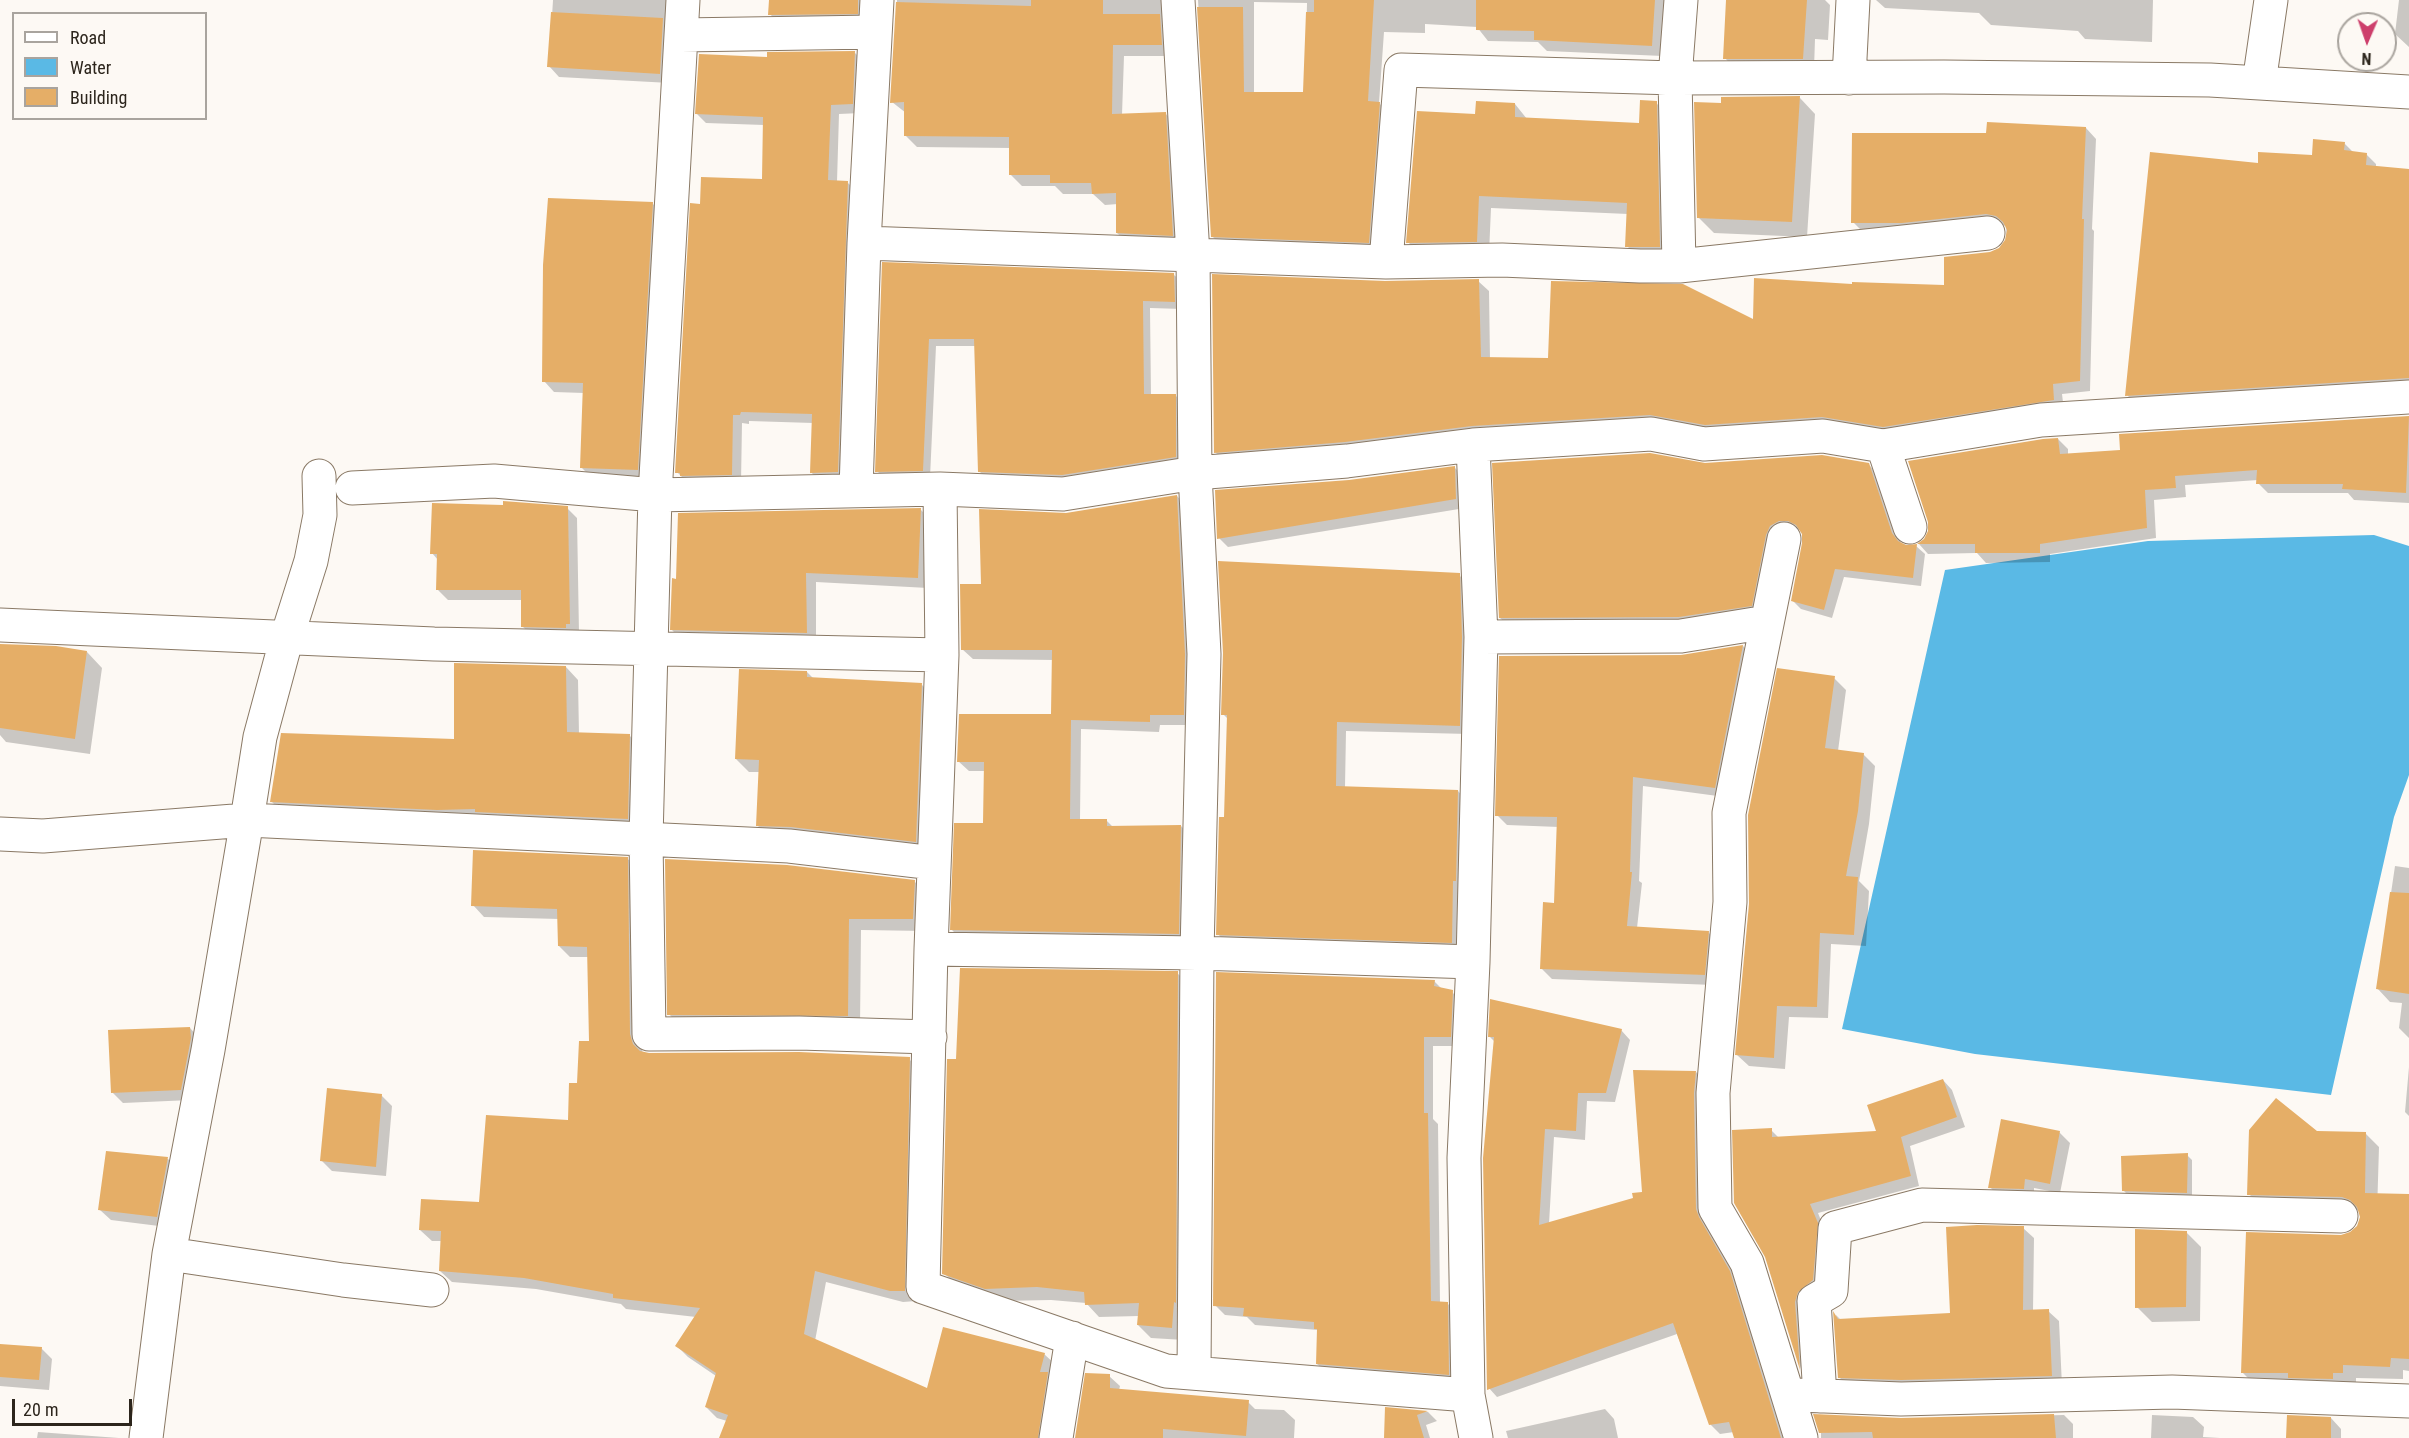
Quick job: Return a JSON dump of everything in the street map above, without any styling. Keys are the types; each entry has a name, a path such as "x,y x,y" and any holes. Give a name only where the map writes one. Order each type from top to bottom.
{"street":[{"path":"683,0 655,495 646,839 650,1034 930,1037"},
{"path":"856,490 864,243 877,0"},
{"path":"1178,0 1193,255 1195,473 1204,654 1197,953 1194,1373"},
{"path":"1678,266 1675,78 1681,0"},
{"path":"1849,78 1853,0"},
{"path":"2259,83 2271,0"},
{"path":"681,35 875,32"},
{"path":"1386,262 1401,70 1675,78 2210,80 2409,92"},
{"path":"864,243 1386,262 1502,260 1678,266 1988,233"},
{"path":"352,488 494,481 655,495 940,489 1063,494 1195,473 1347,462 1473,445 1651,434 1704,444 1822,436 1883,446 2041,420 2409,397"},
{"path":"1473,445 1481,637 1473,962 1464,1158 1468,1395 1476,1438"},
{"path":"1883,446 1910,527"},
{"path":"146,1438 169,1254 208,1050 260,737 286,637 311,561 320,515 319,476"},
{"path":"940,489 942,655 931,950 923,1287 1166,1371 1468,1395"},
{"path":"1784,539 1729,813 1730,902 1713,1093 1715,1208 1747,1263 1801,1438"},
{"path":"1481,637 1681,636 1767,622"},
{"path":"0,624 434,644 942,655"},
{"path":"0,834 43,837 247,820 789,846 934,863"},
{"path":"931,950 1197,953 1473,962"},
{"path":"1820,1396 1814,1301 1831,1292 1836,1228 1922,1205 2341,1216"},
{"path":"169,1254 343,1280 432,1290"},
{"path":"1056,1438 1072,1338"},
{"path":"1788,1395 1901,1399 2172,1392 2409,1401"}],"water":[{"path":"2374,535 2409,546 2409,775 2394,817 2331,1095 1975,1054 1842,1029 1945,570 2148,541"}],"building":[{"path":"769,0 858,0 858,14 768,15"},
{"path":"1031,0 1103,0 1103,14 1160,14 1162,45 1113,45 1112,114 1166,112 1173,236 1116,233 1116,193 1092,194 1091,183 1050,183 1050,175 1009,175 1009,137 904,136 904,102 890,103 896,2 1031,6"},
{"path":"1314,0 1374,0 1368,101 1380,102 1369,243 1211,237 1197,7 1243,7 1244,92 1303,92 1306,12 1314,12"},
{"path":"1476,0 1655,0 1652,46 1534,40 1534,31 1476,30"},
{"path":"1726,0 1807,0 1803,59 1723,59"},
{"path":"551,12 663,18 660,74 547,67"},
{"path":"855,51 853,104 831,105 828,180 848,181 838,472 810,473 812,414 741,412 740,415 733,415 732,475 680,476 680,473 675,473 690,203 700,204 701,177 762,179 763,117 695,114 699,54 767,57 767,52"},
{"path":"1800,96 1792,222 1697,218 1694,102 1721,103 1721,97"},
{"path":"1640,100 1657,101 1660,247 1625,247 1627,203 1479,196 1477,242 1406,243 1417,111 1475,114 1476,101 1515,103 1515,117 1639,123"},
{"path":"1987,122 2086,127 2082,219 2084,219 2080,381 2053,384 2054,400 1883,427 1822,417 1705,425 1650,415 1472,426 1345,442 1214,453 1212,274 1385,281 1479,279 1481,357 1548,358 1551,281 1683,284 1753,319 1754,278 1852,284 1852,282 1944,285 1944,257 1990,252 1999,248 2005,240 2007,230 2003,222 1996,216 1986,214 1902,223 1851,223 1852,133 1986,133"},
{"path":"2313,139 2345,142 2344,150 2367,153 2366,165 2409,169 2409,378 2125,396 2150,152 2258,163 2258,152 2312,155"},
{"path":"548,198 653,202 638,470 580,468 583,383 542,382 543,265"},
{"path":"882,262 1174,273 1175,302 1143,301 1144,394 1176,394 1176,457 1062,475 978,472 974,339 929,339 923,471 875,472"},
{"path":"2409,416 2406,493 2342,489 2343,484 2256,484 2257,470 2175,476 2176,488 2145,490 2147,528 2040,544 2040,553 1975,553 1975,544 1917,544 1924,539 1928,531 1928,522 1908,461 2043,439 2058,438 2060,454 2120,450 2119,434"},
{"path":"1650,453 1705,463 1822,455 1869,463 1892,533 1898,541 1906,545 1917,544 1913,578 1835,569 1824,610 1791,601 1802,534 1796,525 1788,521 1779,521 1770,526 1766,535 1752,606 1679,617 1499,618 1492,463"},
{"path":"1455,466 1456,499 1217,539 1215,490 1349,480"},
{"path":"1177,495 1185,654 1184,715 1150,715 1150,722 1071,720 1070,819 1107,819 1107,826 1181,825 1179,934 950,930 954,823 983,823 984,762 957,762 959,714 1051,714 1052,650 961,650 960,584 981,584 979,509 1066,513"},
{"path":"503,501 568,506 570,624 566,624 566,628 521,627 521,590 436,590 437,554 430,554 432,503 503,505"},
{"path":"921,508 918,578 806,573 807,633 670,630 672,578 676,579 678,513"},
{"path":"1218,561 1460,573 1462,637 1460,726 1337,722 1336,786 1458,790 1452,943 1216,935 1219,817 1224,817 1227,715 1221,715 1223,653"},
{"path":"0,644 56,646 87,651 75,739 0,728"},
{"path":"1743,645 1715,788 1633,777 1630,872 1632,872 1627,926 1709,931 1705,975 1540,969 1543,902 1554,903 1557,817 1495,816 1499,656 1681,655"},
{"path":"454,663 566,666 567,732 630,734 628,819 475,812 475,809 437,810 270,802 281,733 454,739"},
{"path":"1777,668 1835,676 1825,748 1864,753 1858,811 1846,876 1858,877 1854,935 1820,933 1817,1007 1777,1006 1774,1058 1735,1055 1749,904 1748,815"},
{"path":"739,669 807,671 807,677 922,683 916,842 791,827 756,826 759,760 735,759"},
{"path":"473,850 628,857 630,1034 633,1044 640,1051 649,1053 799,1052 910,1057 905,1291 890,1291 815,1271 804,1334 927,1388 943,1327 1045,1353 1040,1372 1048,1372 1038,1438 719,1438 728,1415 705,1407 716,1373 675,1346 700,1308 613,1298 613,1294 524,1278 439,1271 441,1231 419,1230 421,1199 479,1202 486,1115 568,1120 569,1083 577,1083 579,1041 589,1041 587,947 558,946 557,909 471,906"},
{"path":"665,859 787,865 915,880 913,919 849,919 848,1016 667,1015"},
{"path":"2390,892 2409,893 2409,994 2376,989"},
{"path":"960,968 1178,971 1176,1303 1174,1302 1172,1328 1137,1325 1139,1303 1085,1305 1084,1292 1037,1287 985,1289 942,1274 947,1059 956,1059"},
{"path":"1216,972 1435,980 1434,986 1453,990 1451,1037 1424,1037 1424,1113 1428,1113 1431,1301 1448,1302 1449,1375 1316,1364 1317,1329 1314,1329 1314,1322 1243,1316 1244,1308 1213,1306"},
{"path":"1490,999 1622,1029 1606,1093 1578,1093 1576,1131 1545,1129 1539,1225 1633,1198 1632,1193 1642,1192 1633,1070 1696,1071 1694,1093 1696,1209 1730,1271 1781,1438 1734,1438 1729,1422 1709,1425 1673,1323 1487,1390 1483,1158 1494,1037 1488,1037"},
{"path":"190,1027 191,1038 181,1090 111,1093 108,1030"},
{"path":"1943,1079 1957,1117 1901,1137 1911,1176 1810,1204 1818,1223 1813,1280 1798,1292 1795,1302 1800,1370 1765,1257 1734,1203 1732,1130 1772,1128 1772,1137 1876,1131 1867,1105"},
{"path":"327,1088 382,1094 376,1167 320,1161"},
{"path":"2276,1098 2317,1131 2366,1132 2365,1193 2409,1194 2409,1359 2391,1358 2390,1367 2343,1365 2343,1373 2333,1373 2333,1379 2288,1378 2288,1373 2241,1373 2246,1232 2341,1235 2357,1226 2360,1217 2357,1207 2350,1200 2342,1197 2247,1195 2249,1130"},
{"path":"2001,1119 2060,1131 2050,1184 2025,1179 2024,1189 1988,1188"},
{"path":"106,1151 168,1157 157,1217 98,1210"},
{"path":"2188,1153 2187,1193 2122,1191 2121,1156"},
{"path":"2024,1226 2023,1310 2049,1309 2052,1376 1901,1380 1838,1378 1833,1311 1838,1319 1950,1313 1946,1227"},
{"path":"2135,1229 2187,1231 2186,1307 2135,1308"},
{"path":"0,1344 42,1347 39,1380 0,1377"},
{"path":"1085,1373 1110,1374 1110,1388 1249,1400 1246,1436 1163,1429 1163,1438 1075,1438"},
{"path":"1385,1407 1428,1411 1417,1415 1424,1438 1384,1438"},
{"path":"1813,1414 1901,1418 2054,1414 2056,1438 1873,1438 1872,1432 1819,1433"},
{"path":"2287,1415 2331,1417 2331,1438 2286,1438"}]}
